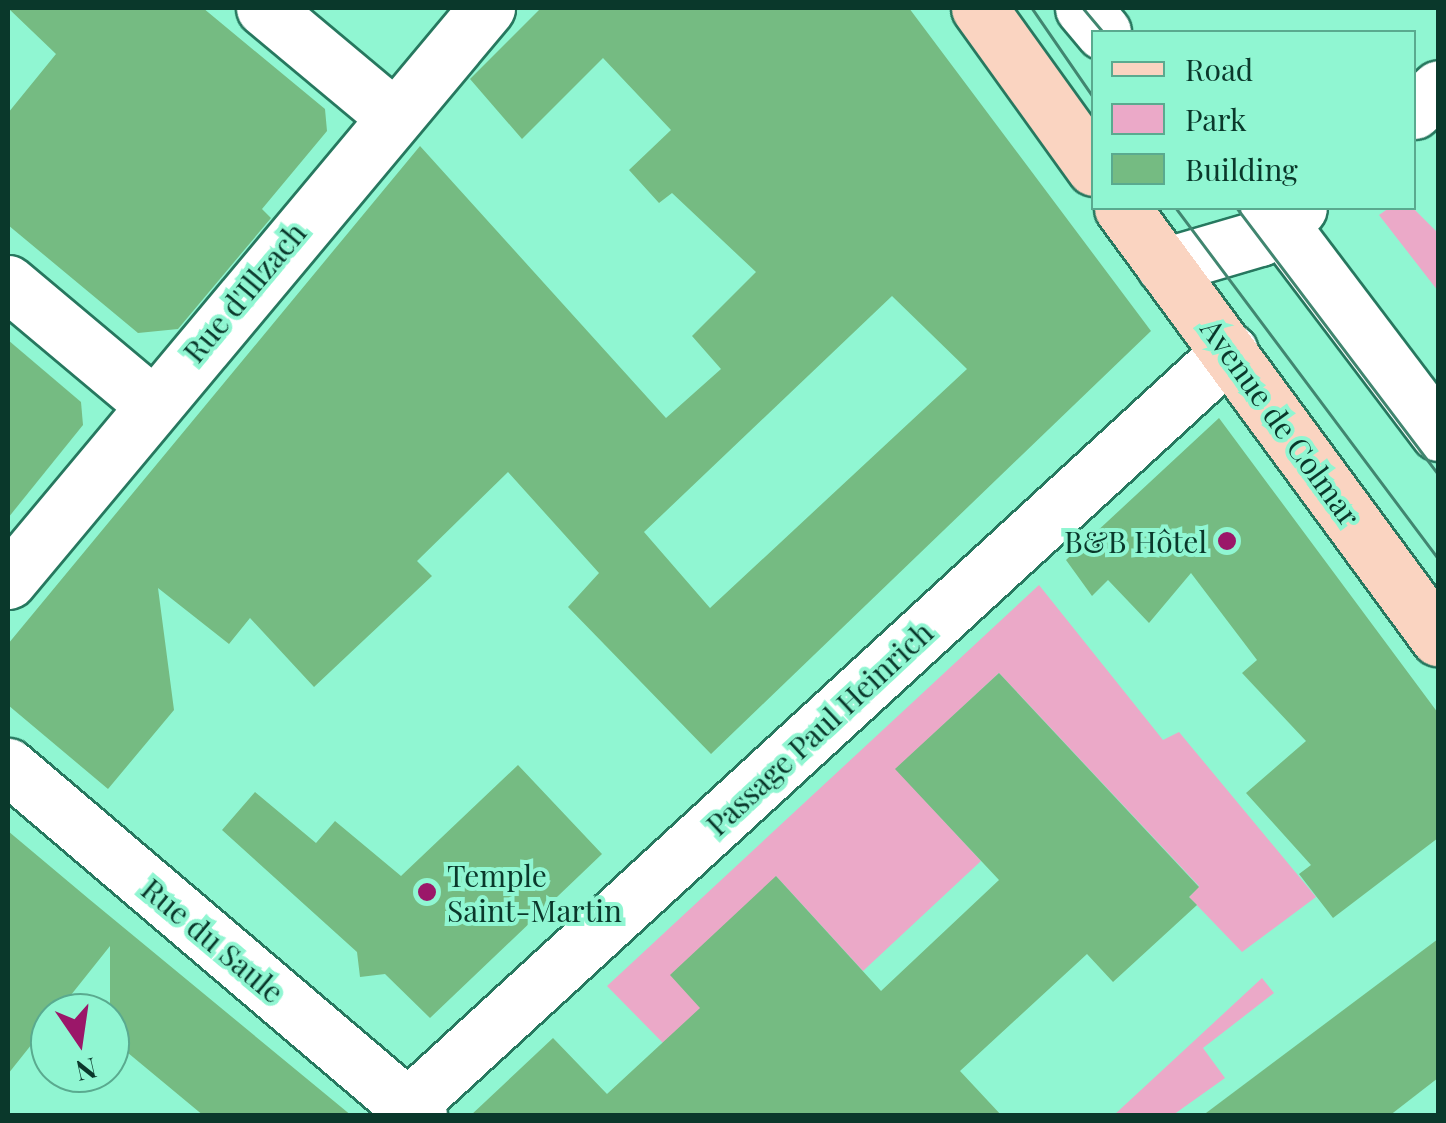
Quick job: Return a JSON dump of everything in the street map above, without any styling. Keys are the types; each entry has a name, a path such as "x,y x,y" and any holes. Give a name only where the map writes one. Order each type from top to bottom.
{"main road":[{"path":"979,8 1091,164"},
{"name":"Avenue de Colmar","path":"1123,210 1438,638"}],"street":[{"path":"264,8 392,116"},
{"name":"Rue d'Illzach","path":"8,581 151,404 487,8"},
{"path":"1084,8 1101,30"},
{"path":"1416,109 1438,90"},
{"path":"1164,266 1260,238 1282,212 1438,433"},
{"path":"8,283 151,404"},
{"name":"Passage Paul Heinrich","path":"413,1111 1230,351"},
{"name":"Rue du Saule","path":"8,766 413,1111"}],"green space":[{"path":"1386,210 1415,210 1438,233 1438,291 1379,215"},
{"path":"1039,585 1163,740 1179,732 1316,897 1242,952 1189,897 1199,886 999,673 896,769 981,861 863,971 776,876 801,1115 663,1043 607,986"},
{"path":"1262,978 1274,993 1203,1048 1225,1078 1173,1115 1114,1115"}],"building":[{"path":"8,8 203,8 325,109 327,131 262,209 271,218 178,329 138,333 8,225 8,113 56,54"},
{"path":"541,8 909,8 1151,331 711,754 568,607 599,573 508,472 417,561 432,576 314,687 250,618 229,644 158,588 174,710 108,789 8,705 8,644 420,146 666,418 721,369 692,336 756,272 672,193 659,203 629,170 671,130 603,58 522,139 470,79","holes":["892,296 967,369 710,608 644,532"]},
{"path":"8,340 81,402 83,425 8,518"},
{"path":"1219,418 1438,713 1438,838 1333,918 1299,874 1311,865 1246,793 1306,741 1242,673 1257,660 1191,573 1149,623 1108,580 1092,596 1066,560"},
{"path":"999,673 1199,887 1189,897 1197,905 1113,982 1087,954 960,1071 1002,1116 470,1116 553,1038 607,1094 700,1008 670,975 776,876 881,991 999,880 895,769"},
{"name":"Temple Saint-Martin","path":"518,765 602,854 430,1018 385,974 360,977 357,952 222,830 255,792 316,843 335,821 401,876"},
{"path":"8,831 352,1116 204,1116 130,1055 130,993 110,993 110,946 73,993 30,993 30,1046 8,1074"},
{"path":"1438,939 1438,1078 1389,1116 1202,1116"}],"tram line":[{"path":"1032,8 1091,94"},
{"path":"1083,8 1101,30"},
{"path":"1177,210 1438,558"},
{"path":"1239,210 1438,474"}],"place":[{"name":"B&B Hôtel","path":"1227,541"},
{"name":"Temple Saint-Martin","path":"427,892"}]}
